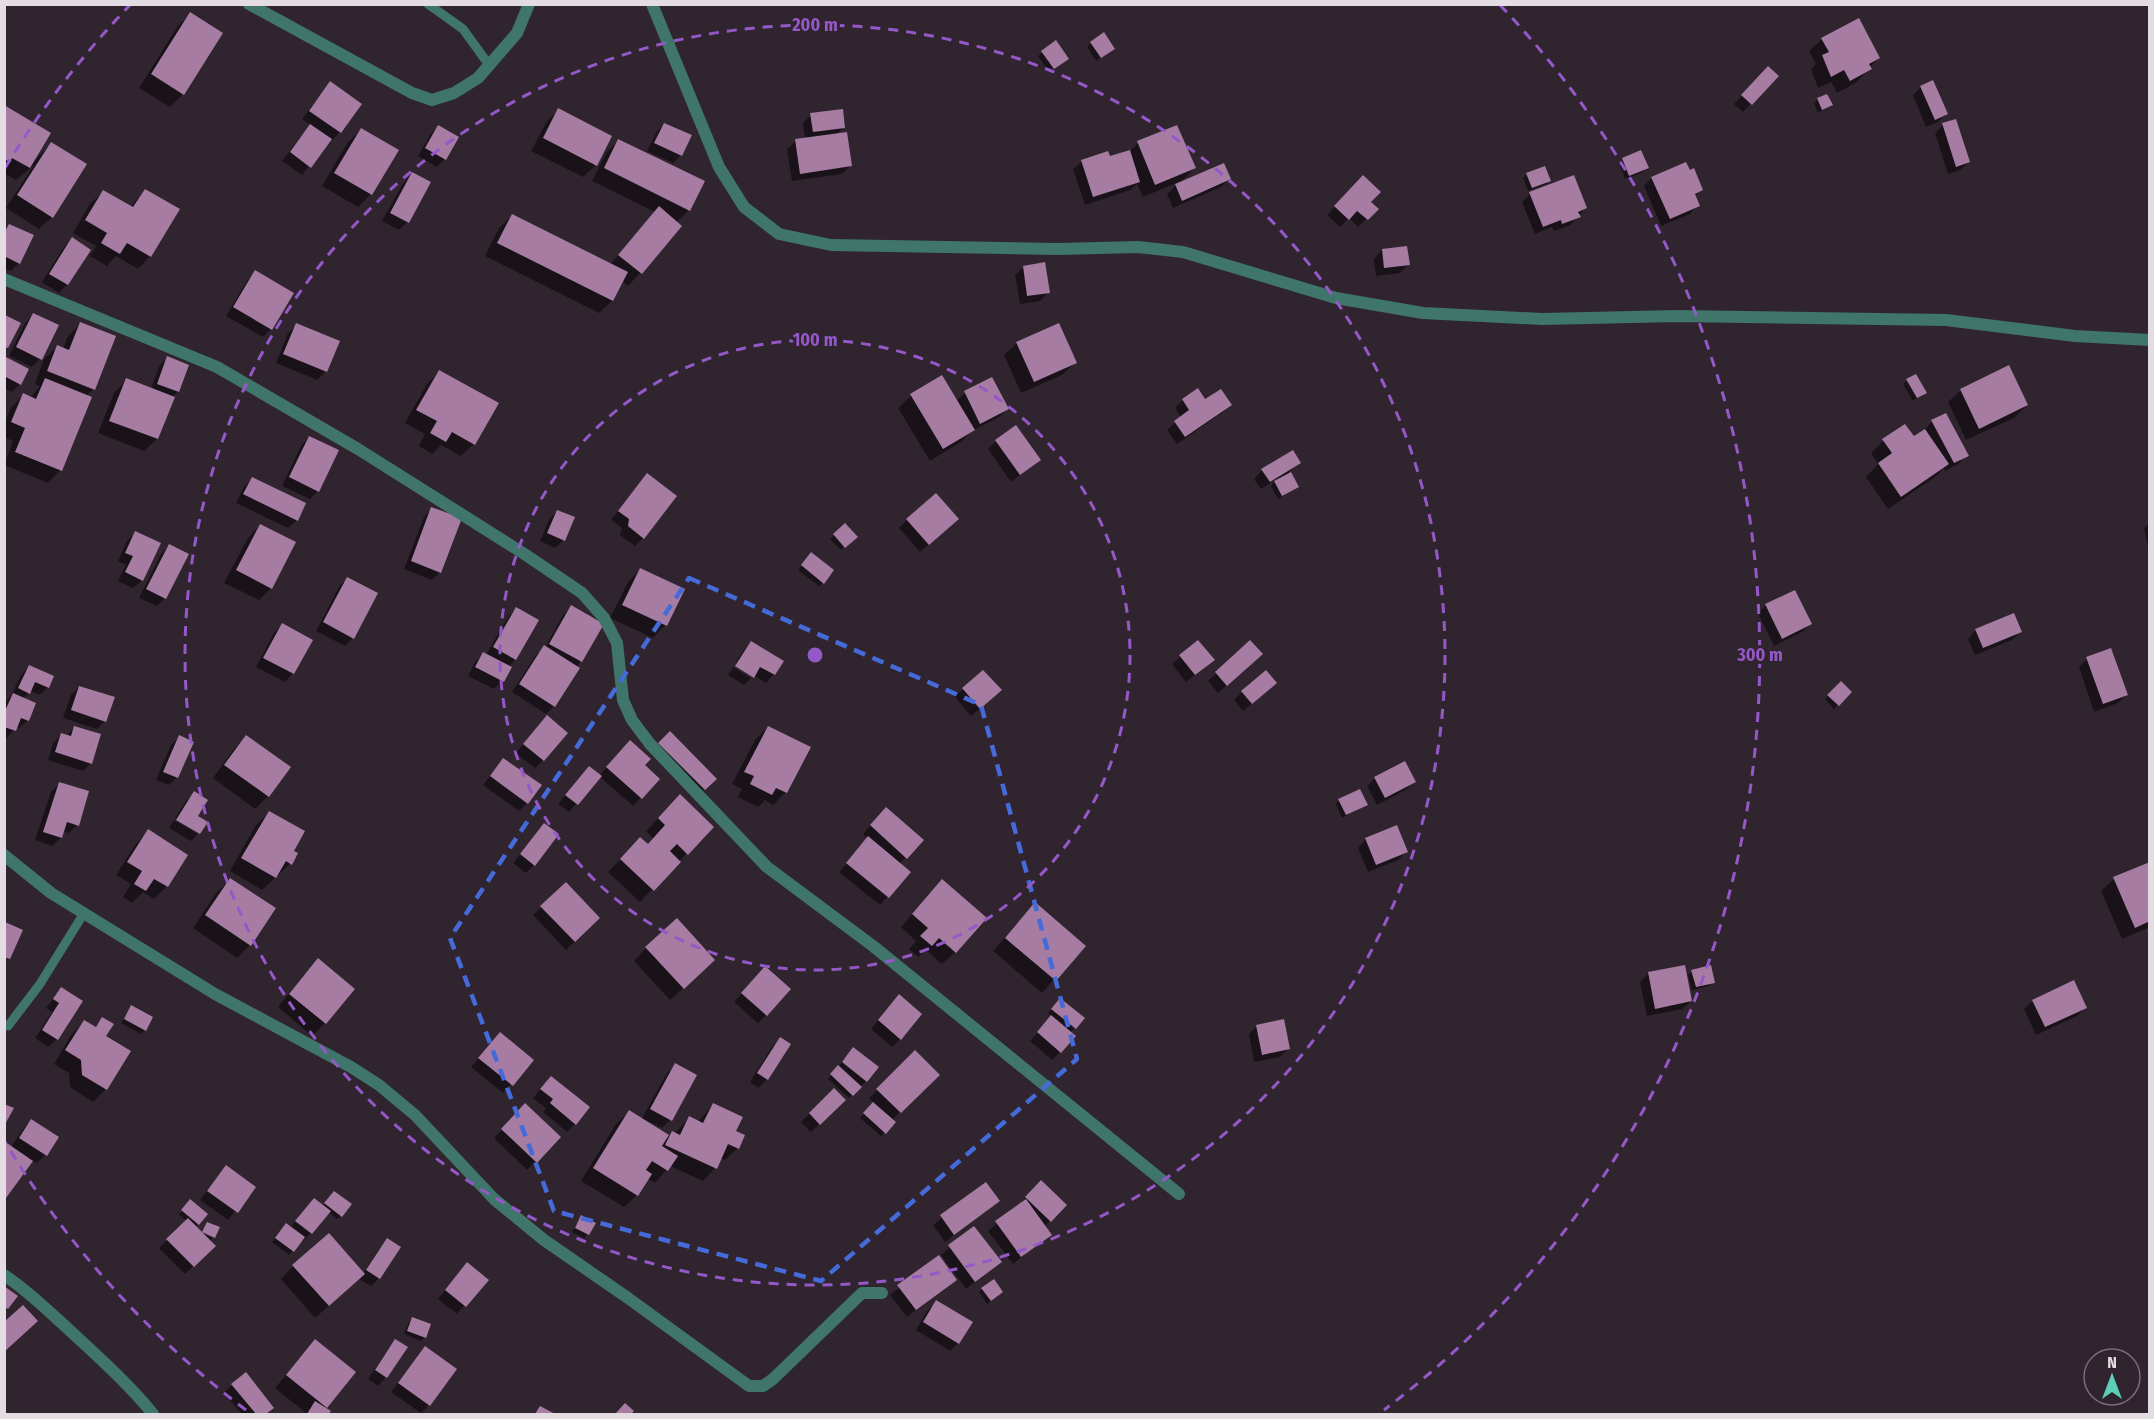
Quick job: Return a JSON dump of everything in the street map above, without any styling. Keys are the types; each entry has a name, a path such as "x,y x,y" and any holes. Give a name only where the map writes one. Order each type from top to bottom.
{"street":[{"path":"249,4 411,93 432,100 454,93 478,78 518,33 529,4"},
{"path":"652,4 719,167 744,207 779,234 831,245 1057,249 1138,247 1183,252 1336,298 1423,313 1542,319 1677,316 1946,320 2075,336 2150,340"},
{"path":"4,279 217,367 358,449 582,593 604,618 617,643 623,700 632,720 650,744 767,867 873,946 1179,1194"},
{"path":"4,855 51,893 215,994 351,1067 379,1085 415,1115 494,1199 544,1240 749,1386 763,1386 773,1379 862,1293 882,1293"},
{"path":"4,1275 19,1285 80,1340 153,1414"}],"lane":[{"path":"428,4 464,28 489,65"},
{"path":"8,1026 40,984 84,913"}],"highlighted area":[{"path":"689,578 981,705 1077,1059 821,1281 554,1211 450,938"}],"building":[{"path":"190,12 223,33 184,95 151,74"},
{"path":"1859,18 1880,58 1869,64 1872,69 1850,81 1844,70 1831,77 1822,55 1829,52 1821,38"},
{"path":"1104,32 1115,49 1101,58 1090,42"},
{"path":"1056,40 1069,59 1054,69 1041,51"},
{"path":"1768,66 1779,76 1752,105 1741,95"},
{"path":"1933,80 1948,114 1935,120 1920,86"},
{"path":"330,81 362,104 341,133 309,111"},
{"path":"1827,94 1833,105 1822,110 1817,98"},
{"path":"4,105 51,133 30,168 12,158 10,162 4,159"},
{"path":"558,108 612,136 597,166 543,138"},
{"path":"843,109 845,128 813,132 810,113"},
{"path":"1956,119 1970,162 1956,167 1942,123"},
{"path":"664,123 692,135 682,156 654,143"},
{"path":"310,124 332,139 311,168 290,152"},
{"path":"438,125 459,137 446,160 425,148"},
{"path":"1177,125 1196,168 1155,185 1137,141"},
{"path":"361,128 399,150 372,195 334,173"},
{"path":"847,132 852,166 800,174 795,139"},
{"path":"618,139 705,181 690,211 604,168"},
{"path":"51,142 87,164 53,218 17,195"},
{"path":"1130,150 1140,182 1093,197 1081,160 1108,151 1110,156"},
{"path":"1641,150 1649,168 1629,176 1622,158"},
{"path":"1686,162 1690,170 1694,168 1703,190 1695,194 1700,206 1670,219 1651,177"},
{"path":"1224,163 1231,179 1182,201 1175,184"},
{"path":"1545,166 1551,181 1532,188 1526,173"},
{"path":"412,172 431,182 409,223 390,213"},
{"path":"1363,175 1381,192 1371,202 1379,209 1368,220 1357,211 1349,220 1334,206"},
{"path":"1574,175 1587,208 1578,212 1581,217 1562,224 1561,220 1543,227 1529,192"},
{"path":"145,189 180,209 151,257 127,243 120,254 101,243 107,233 85,220 103,190 133,207"},
{"path":"659,206 682,226 642,274 618,255"},
{"path":"512,214 628,272 613,301 497,243"},
{"path":"9,224 34,235 20,264 4,256 4,233"},
{"path":"72,237 91,250 68,285 49,274"},
{"path":"1407,246 1410,265 1384,268 1382,249"},
{"path":"1045,262 1050,293 1027,296 1023,266"},
{"path":"255,270 294,293 272,330 233,307"},
{"path":"33,313 59,325 42,360 16,347"},
{"path":"5,315 21,323 8,348 4,347"},
{"path":"80,322 116,336 95,390 47,371 57,345 69,350"},
{"path":"296,323 340,341 327,372 283,354"},
{"path":"1059,323 1077,363 1034,382 1016,342"},
{"path":"4,356 29,369 21,385 4,376"},
{"path":"167,356 189,365 179,392 157,384"},
{"path":"2009,365 2028,405 1979,429 1960,389"},
{"path":"439,370 499,403 475,445 452,432 446,442 430,433 437,421 416,410"},
{"path":"1916,374 1927,393 1917,398 1906,379"},
{"path":"942,375 975,430 943,449 910,394"},
{"path":"992,377 1009,409 980,424 964,391"},
{"path":"45,378 92,397 62,471 15,452 25,428 11,422 23,393 36,399"},
{"path":"126,378 175,397 158,439 109,421"},
{"path":"1198,388 1205,399 1221,389 1232,405 1185,437 1174,421 1189,410 1182,399"},
{"path":"1946,413 1969,456 1954,463 1931,420"},
{"path":"1905,424 1914,436 1925,429 1949,464 1901,497 1878,463 1892,453 1882,439"},
{"path":"1016,425 1041,460 1020,475 995,440"},
{"path":"309,436 339,450 319,492 289,477"},
{"path":"1293,450 1301,463 1270,482 1261,469"},
{"path":"1291,472 1299,487 1282,496 1274,481"},
{"path":"647,473 677,496 644,539 628,526 629,519 618,511"},
{"path":"252,477 306,503 298,521 243,494"},
{"path":"936,493 959,519 929,545 906,519"},
{"path":"431,507 462,518 441,573 411,561"},
{"path":"557,510 575,517 565,541 547,533"},
{"path":"845,523 858,537 845,548 833,534"},
{"path":"260,524 296,542 272,589 236,570"},
{"path":"135,531 161,543 143,581 125,572 133,556 125,553"},
{"path":"169,544 189,554 166,599 146,589"},
{"path":"811,552 834,570 824,584 801,565"},
{"path":"640,568 685,589 667,626 622,605"},
{"path":"347,577 378,593 354,639 323,622"},
{"path":"1795,590 1812,624 1782,639 1765,604"},
{"path":"571,605 604,624 582,662 549,644"},
{"path":"516,607 539,620 516,660 493,647"},
{"path":"2014,613 2022,632 1983,648 1975,629"},
{"path":"282,623 313,640 294,674 263,658"},
{"path":"1198,640 1215,660 1195,675 1179,655"},
{"path":"1250,640 1263,654 1227,686 1215,672"},
{"path":"751,641 784,661 775,675 760,667 754,678 735,666"},
{"path":"544,645 580,668 555,707 519,684"},
{"path":"2111,648 2128,695 2103,704 2086,657"},
{"path":"483,652 512,667 504,682 475,667"},
{"path":"29,665 54,676 49,688 35,682 30,694 18,688"},
{"path":"983,670 1002,690 980,709 962,688"},
{"path":"1266,670 1277,683 1252,704 1241,691"},
{"path":"1841,681 1852,692 1839,706 1827,695"},
{"path":"79,686 115,697 106,722 71,710"},
{"path":"13,693 36,703 29,721 21,718 16,731 4,727 4,713"},
{"path":"547,715 568,733 544,761 523,744"},
{"path":"74,726 101,734 92,764 55,752 61,733 71,736"},
{"path":"768,726 811,747 787,793 776,788 772,795 750,784 754,776 744,772"},
{"path":"670,731 717,779 705,790 658,743"},
{"path":"179,735 194,742 178,778 163,772"},
{"path":"246,735 291,767 269,797 224,765"},
{"path":"630,740 651,759 645,765 660,779 642,799 606,767"},
{"path":"503,758 542,785 528,804 490,776"},
{"path":"1405,761 1416,782 1385,798 1374,777"},
{"path":"589,766 602,776 578,805 565,795"},
{"path":"59,782 89,791 79,826 67,822 62,838 43,832"},
{"path":"1360,789 1368,805 1346,815 1338,799"},
{"path":"194,791 208,800 198,816 208,822 200,834 176,820"},
{"path":"680,794 714,827 688,855 677,844 670,851 681,862 654,891 620,859 640,837 648,844 665,825 658,818"},
{"path":"886,807 924,840 907,859 870,825"},
{"path":"269,811 305,831 294,851 298,853 292,865 286,861 276,878 241,858"},
{"path":"544,823 559,834 535,866 520,854"},
{"path":"1397,825 1408,852 1376,865 1365,838"},
{"path":"148,829 188,855 168,887 154,879 146,891 134,884 142,871 127,862"},
{"path":"868,836 911,872 889,898 846,863"},
{"path":"2150,862 2150,921 2135,928 2113,877"},
{"path":"230,878 276,908 251,946 205,915"},
{"path":"942,879 987,918 956,953 939,938 932,946 920,936 928,928 912,914"},
{"path":"566,882 600,918 575,942 540,906"},
{"path":"1035,902 1086,946 1056,981 1005,938"},
{"path":"677,918 715,960 684,989 645,947"},
{"path":"5,922 23,930 10,959 4,957"},
{"path":"318,958 355,989 326,1024 289,994"},
{"path":"1685,965 1692,1001 1655,1009 1648,972"},
{"path":"1711,965 1715,983 1696,987 1691,970"},
{"path":"765,966 791,989 767,1016 741,993"},
{"path":"2074,980 2087,1008 2045,1027 2032,1000"},
{"path":"61,987 83,1001 58,1040 42,1030 59,1003 53,999"},
{"path":"899,994 922,1014 901,1040 878,1020"},
{"path":"1060,998 1085,1018 1076,1029 1051,1009"},
{"path":"131,1005 153,1017 146,1031 124,1019"},
{"path":"1051,1015 1076,1036 1061,1053 1037,1032"},
{"path":"102,1017 114,1024 106,1036 131,1051 107,1090 82,1075 81,1060 65,1050 84,1020 96,1027"},
{"path":"1284,1019 1290,1049 1262,1055 1256,1025"},
{"path":"500,1032 534,1060 513,1086 478,1058"},
{"path":"780,1037 791,1044 768,1080 757,1073"},
{"path":"853,1047 879,1067 867,1082 842,1062"},
{"path":"915,1050 940,1075 901,1113 876,1089"},
{"path":"675,1063 697,1075 672,1121 650,1109"},
{"path":"838,1065 862,1087 853,1096 830,1074"},
{"path":"551,1076 590,1107 576,1125 550,1103 553,1099 540,1089"},
{"path":"834,1088 846,1100 820,1125 809,1113"},
{"path":"873,1102 896,1122 886,1134 863,1113"},
{"path":"525,1103 561,1137 537,1163 501,1129"},
{"path":"713,1103 743,1117 736,1131 745,1135 739,1149 728,1144 717,1169 665,1145 672,1131 680,1135 689,1116 703,1123"},
{"path":"4,1104 14,1108 4,1126"},
{"path":"629,1110 669,1135 662,1146 678,1156 668,1171 652,1161 646,1170 652,1174 638,1196 593,1168"},
{"path":"31,1119 59,1137 47,1156 19,1138"},
{"path":"4,1141 33,1161 6,1198 4,1197"},
{"path":"226,1165 256,1187 238,1213 207,1191"},
{"path":"1041,1180 1067,1205 1051,1222 1025,1197"},
{"path":"986,1182 1000,1201 954,1235 940,1215"},
{"path":"334,1191 352,1204 342,1217 324,1203"},
{"path":"314,1198 331,1211 312,1234 295,1221"},
{"path":"190,1199 208,1214 199,1225 181,1210"},
{"path":"1026,1199 1052,1235 1021,1257 995,1221"},
{"path":"581,1215 596,1223 589,1235 575,1228"},
{"path":"188,1218 216,1246 194,1267 166,1239"},
{"path":"207,1222 220,1227 215,1238 202,1232"},
{"path":"286,1223 305,1237 294,1252 275,1238"},
{"path":"974,1226 1002,1262 975,1282 948,1245"},
{"path":"329,1233 365,1274 329,1306 292,1265"},
{"path":"387,1238 401,1247 380,1279 366,1270"},
{"path":"939,1255 957,1280 916,1310 897,1285"},
{"path":"467,1262 489,1280 466,1307 445,1290"},
{"path":"994,1279 1003,1292 991,1301 981,1288"},
{"path":"4,1286 18,1296 8,1309 4,1307"},
{"path":"936,1300 973,1322 959,1344 923,1322"},
{"path":"23,1305 38,1321 4,1352 4,1322"},
{"path":"412,1317 431,1324 426,1338 407,1331"},
{"path":"315,1339 356,1372 327,1408 286,1375"},
{"path":"395,1339 408,1347 387,1378 375,1370"},
{"path":"425,1346 457,1369 430,1406 398,1383"},
{"path":"246,1372 274,1408 266,1414 256,1414 231,1384"},
{"path":"315,1401 331,1411 329,1414 307,1414"},
{"path":"625,1403 634,1411 631,1414 615,1414"},
{"path":"540,1406 555,1414 535,1414"}]}
